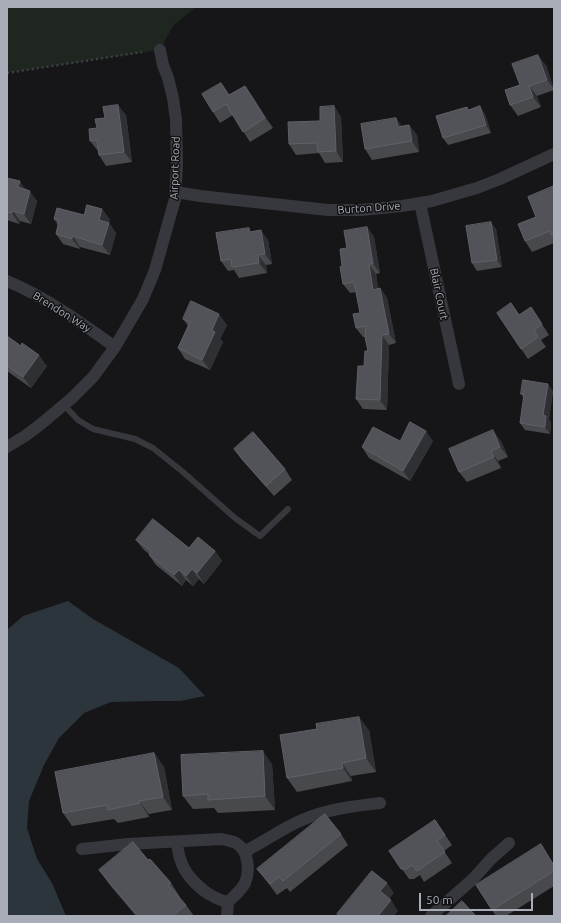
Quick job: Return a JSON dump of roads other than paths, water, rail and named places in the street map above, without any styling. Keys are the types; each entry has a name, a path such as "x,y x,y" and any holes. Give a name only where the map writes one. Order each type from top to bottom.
{"street":[{"name":"Airport Road","path":"7,447 25,436 64,405 93,377 115,347 143,299 155,270 175,199 177,165 176,120 173,98 160,50"},
{"name":"Burton Drive","path":"176,192 328,210 361,210 402,206 432,201 476,188 500,179 554,154"},
{"name":"Blair Court","path":"420,203 459,384"},
{"name":"Brendon Way","path":"7,281 57,308 115,347"},
{"path":"245,853 251,848 317,814 346,807 380,802"},
{"path":"82,849 128,844 221,839 235,842 245,853 248,873 244,884 238,893 228,902 227,916"},
{"path":"176,842 178,854 186,873 193,882 212,897 228,902"},
{"path":"431,916 473,879 491,859 509,843"}],"lane":[{"path":"64,405 78,420 93,429 135,439 153,448 183,472 235,518 260,536 288,509"}]}
